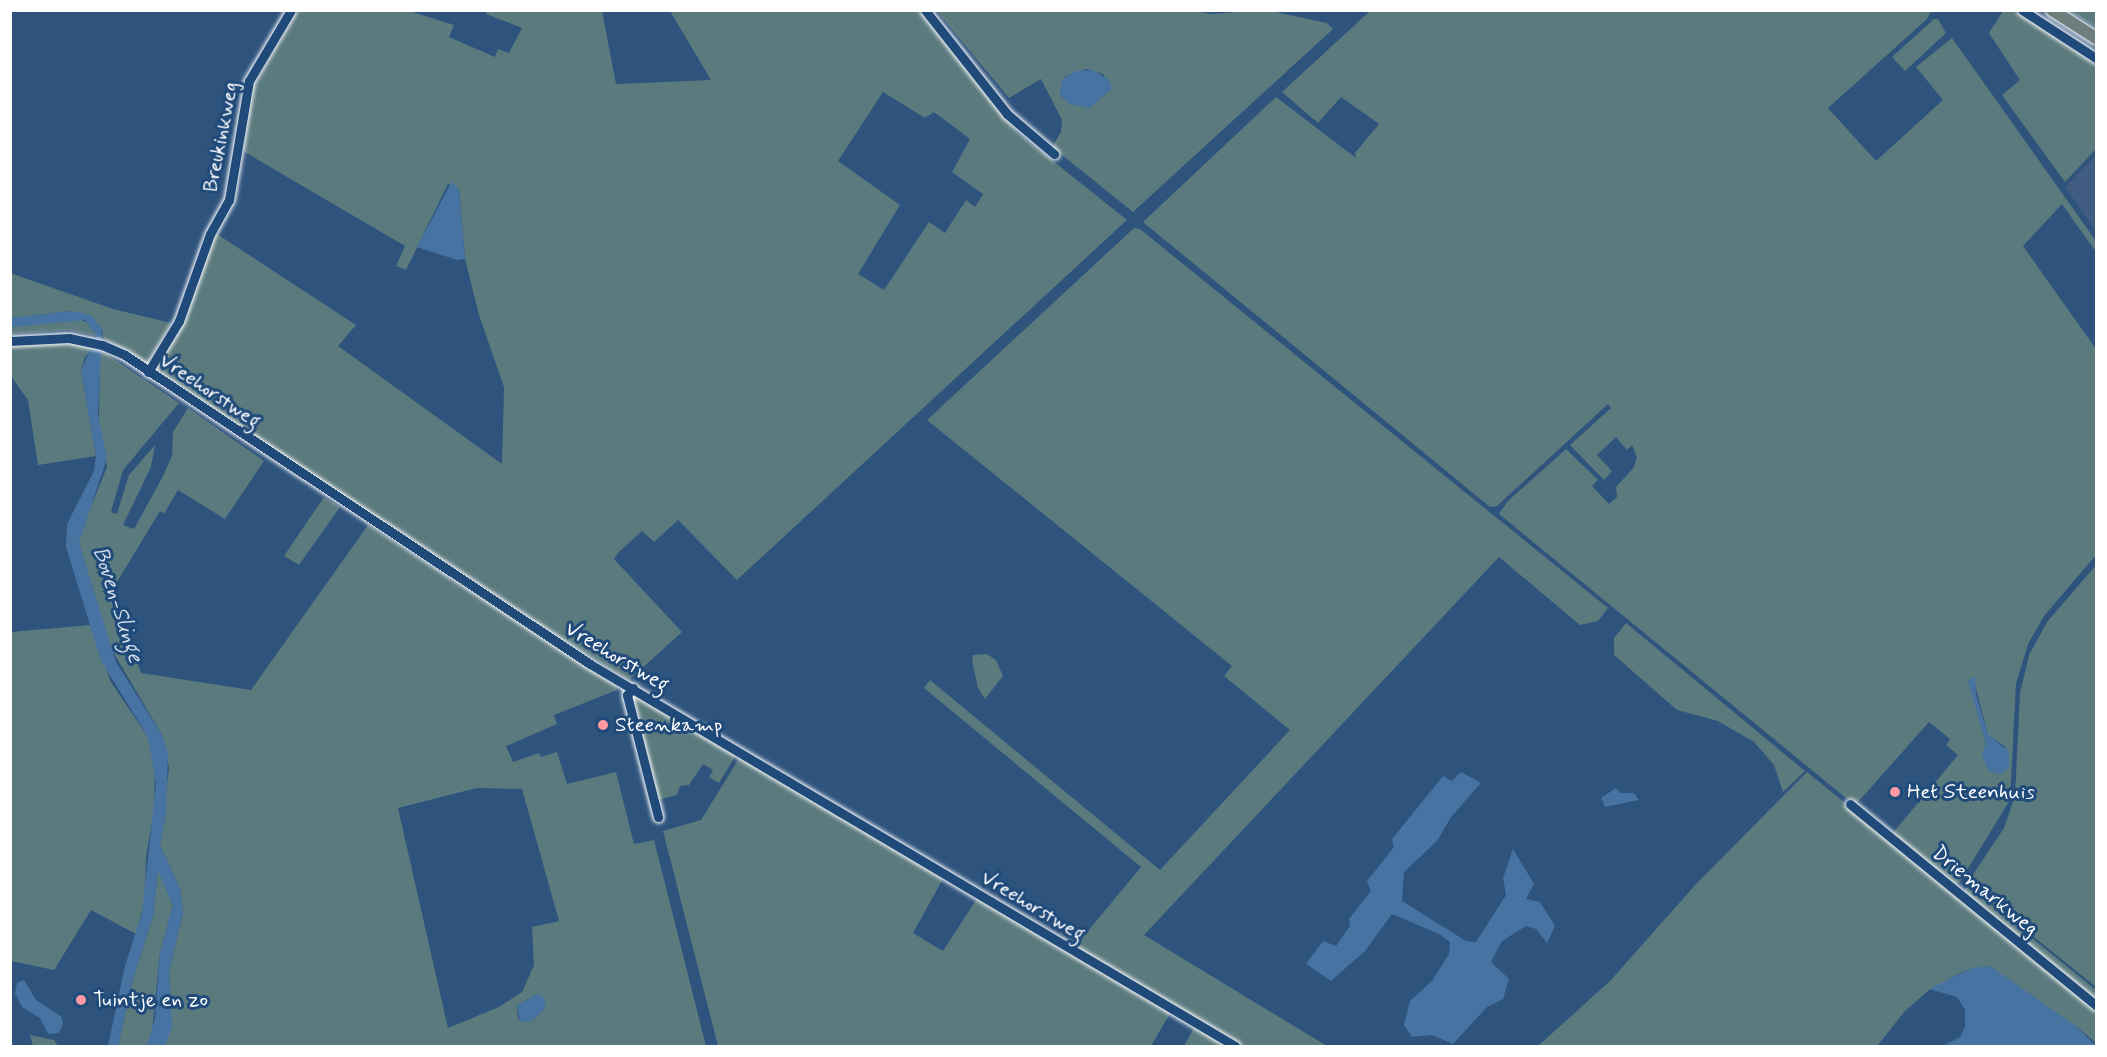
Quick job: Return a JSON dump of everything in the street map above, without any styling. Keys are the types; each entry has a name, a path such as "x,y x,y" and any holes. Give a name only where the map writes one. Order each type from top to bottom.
{"main road":[{"path":"2052,10 2097,38"}],"street":[{"name":"Breukinkweg","path":"148,372 179,321 210,234 229,200 249,81 291,10"},
{"path":"925,10 1007,114 1054,154"},
{"path":"2022,10 2097,58"},
{"name":"Vreehorstweg","path":"10,341 69,338 98,344 148,372 633,688 1234,1047"},
{"path":"633,688 627,695 658,817"},
{"name":"Driemarkweg","path":"1850,804 2097,1005"}],"shaded area":[{"path":"1093,70 1108,79 1112,88 1089,108 1069,104 1060,94 1062,80 1075,71"},
{"path":"2096,155 2096,231 2065,187"},
{"path":"452,181 459,190 465,259 457,260 417,247"},
{"path":"72,311 91,315 102,329 98,415 107,458 79,543 116,662 162,735 168,753 166,814 160,845 180,889 183,912 169,972 172,1027 165,1046 147,1046 155,1018 160,953 173,905 158,871 153,916 133,979 118,1046 108,1046 125,966 142,913 156,784 148,737 101,661 66,547 67,524 94,471 96,456 81,370 97,336 85,320 11,327 10,318"},
{"path":"1975,676 1976,694 1988,735 2009,751 2009,768 2000,774 1989,771 1982,755 1986,743 1968,681"},
{"path":"1461,772 1481,783 1451,817 1437,841 1404,872 1402,901 1466,941 1476,942 1506,895 1503,878 1513,849 1534,884 1526,899 1540,902 1555,926 1547,943 1536,929 1526,926 1502,941 1491,962 1509,979 1503,999 1487,1007 1453,1044 1432,1035 1412,1037 1404,1025 1410,1001 1432,981 1449,954 1450,942 1439,934 1392,914 1365,951 1331,981 1306,964 1323,941 1336,946 1350,926 1349,919 1371,891 1367,881 1394,847 1392,839 1443,776 1452,781"},
{"path":"1616,788 1620,793 1634,793 1639,800 1605,807 1601,798"},
{"path":"1990,966 2077,1027 2096,1046 1943,1046 1960,1037 1965,1027 1965,1010 1957,997 1929,989 1972,968"},
{"path":"24,980 36,1000 61,1016 63,1024 59,1033 48,1034 40,1018 22,1007 15,993 17,983"},
{"path":"537,994 545,998 545,1008 532,1021 520,1022 517,1006"}],"green space":[{"path":"1192,10 1210,14 1266,10 1327,23 1333,29 1133,212 1052,147 1061,132 1062,120 1041,79 1009,98 937,11","holes":["1087,69 1103,74 1110,90 1089,108 1062,97 1060,91 1065,77"]},
{"path":"298,11 409,11 454,25 449,37 495,57 498,49 509,53 522,28 486,14 487,11 602,11 616,84 711,80 670,11 919,11 1018,133 1127,220 737,580 678,520 654,542 642,531 618,553 614,559 682,632 629,680 509,607 155,369 184,318 206,253 217,234 356,325 338,346 502,464 504,387 479,315 465,259 459,190 448,184 406,270 396,266 405,246 243,151 253,87","holes":["883,92 925,118 934,112 970,139 952,172 983,194 975,207 966,200 945,233 929,222 884,290 858,274 900,205 838,161"]},
{"path":"1370,11 1931,11 1927,19 1828,108 1876,161 1943,100 1916,67 1952,38 2096,241 2096,252 2062,204 2023,246 2096,349 2096,555 2044,616 2028,644 2016,684 2010,800 1959,883 1953,884 1892,834 1958,755 1946,745 1950,739 1929,722 1858,802 1852,803 1499,514 1508,501 1566,449 1598,480 1592,486 1609,504 1617,497 1616,487 1634,467 1637,457 1632,445 1627,450 1616,437 1597,455 1612,471 1604,480 1570,445 1611,408 1608,404 1497,506 1490,507 1143,222 1276,97 1356,158 1355,153 1379,124 1341,97 1318,123 1282,92","holes":["1974,681 1988,735 2006,747 1985,762 1986,743 1969,683"]},
{"path":"2003,11 2015,11 2096,65 2096,149 2065,182 2002,95 2020,80 1989,33"},
{"path":"2069,11 2096,11 2096,27"},
{"path":"1934,19 1938,19 1946,33 1905,71 1892,57"},
{"path":"1134,228 1140,229 1608,608 1598,621 1580,625 1499,557 1144,935 1327,1046 1241,1046 1074,948 1141,867 924,688 930,680 1160,870 1290,730 1224,676 1232,666 927,420"},
{"path":"10,273 113,309 171,323 147,364 103,338 102,329 72,311 11,318"},
{"path":"79,319 90,324 97,336 68,330 11,334 11,327"},
{"path":"73,340 95,346 85,357 81,370 96,456 38,465 28,400 11,376 11,344"},
{"path":"100,350 179,403 123,470 111,512 117,514 129,475 155,445 151,467 123,525 134,529 172,456 173,432 188,408 264,461 225,519 178,490 164,514 160,511 114,587 114,600 141,673 251,690 368,525 616,686 617,690 554,715 557,724 506,746 513,762 539,753 541,757 557,752 567,784 616,772 634,844 654,840 706,1046 165,1046 171,1015 169,972 183,912 180,889 160,845 169,768 162,735 109,645 79,543 79,536 107,467 99,424","holes":["477,788 522,789 559,921 532,927 534,965 522,992 499,1007 448,1028 398,808","537,994 545,1008 532,1021 518,1019 517,1006"]},
{"path":"324,497 340,507 299,565 284,556"},
{"path":"2096,565 2096,987 1972,887 1970,879 2004,828 2015,796 2020,693 2029,655 2047,622"},
{"path":"1626,623 1805,771 1783,792 1774,765 1754,742 1718,721 1677,710 1614,655 1614,638"},
{"path":"90,625 111,682 148,737 155,768 154,811 146,857 145,899 136,934 91,910 54,970 11,961 11,632"},
{"path":"987,654 996,660 1003,676 985,699 978,688 972,661 973,655"},
{"path":"636,695 736,755 719,783 709,777 713,770 703,764 689,785 680,786 677,795 658,800 632,698"},
{"path":"740,757 944,877 913,933 943,951 978,897 1171,1012 1151,1046 718,1046 663,831 701,820"},
{"path":"1807,772 2096,1008 2096,1043 2077,1027 1964,971 1929,990 1905,1011 1877,1046 1538,1046 1610,981 1697,883"},
{"path":"158,870 173,905 160,953 152,1032 147,1046 118,1046 133,979 153,916"},
{"path":"1970,887 2096,990 2096,1002 1965,895 1965,888"},
{"path":"1195,1026 1230,1046 1184,1046"},
{"path":"30,1035 54,1040 58,1046 33,1046"}],"place":[{"name":"Steenkamp","path":"603,725"},
{"name":"Het Steenhuis","path":"1895,792"},
{"name":"Tuintje en zo","path":"81,1000"}],"water label":[{"name":"Boven-Slinge","path":"117,605"}]}
